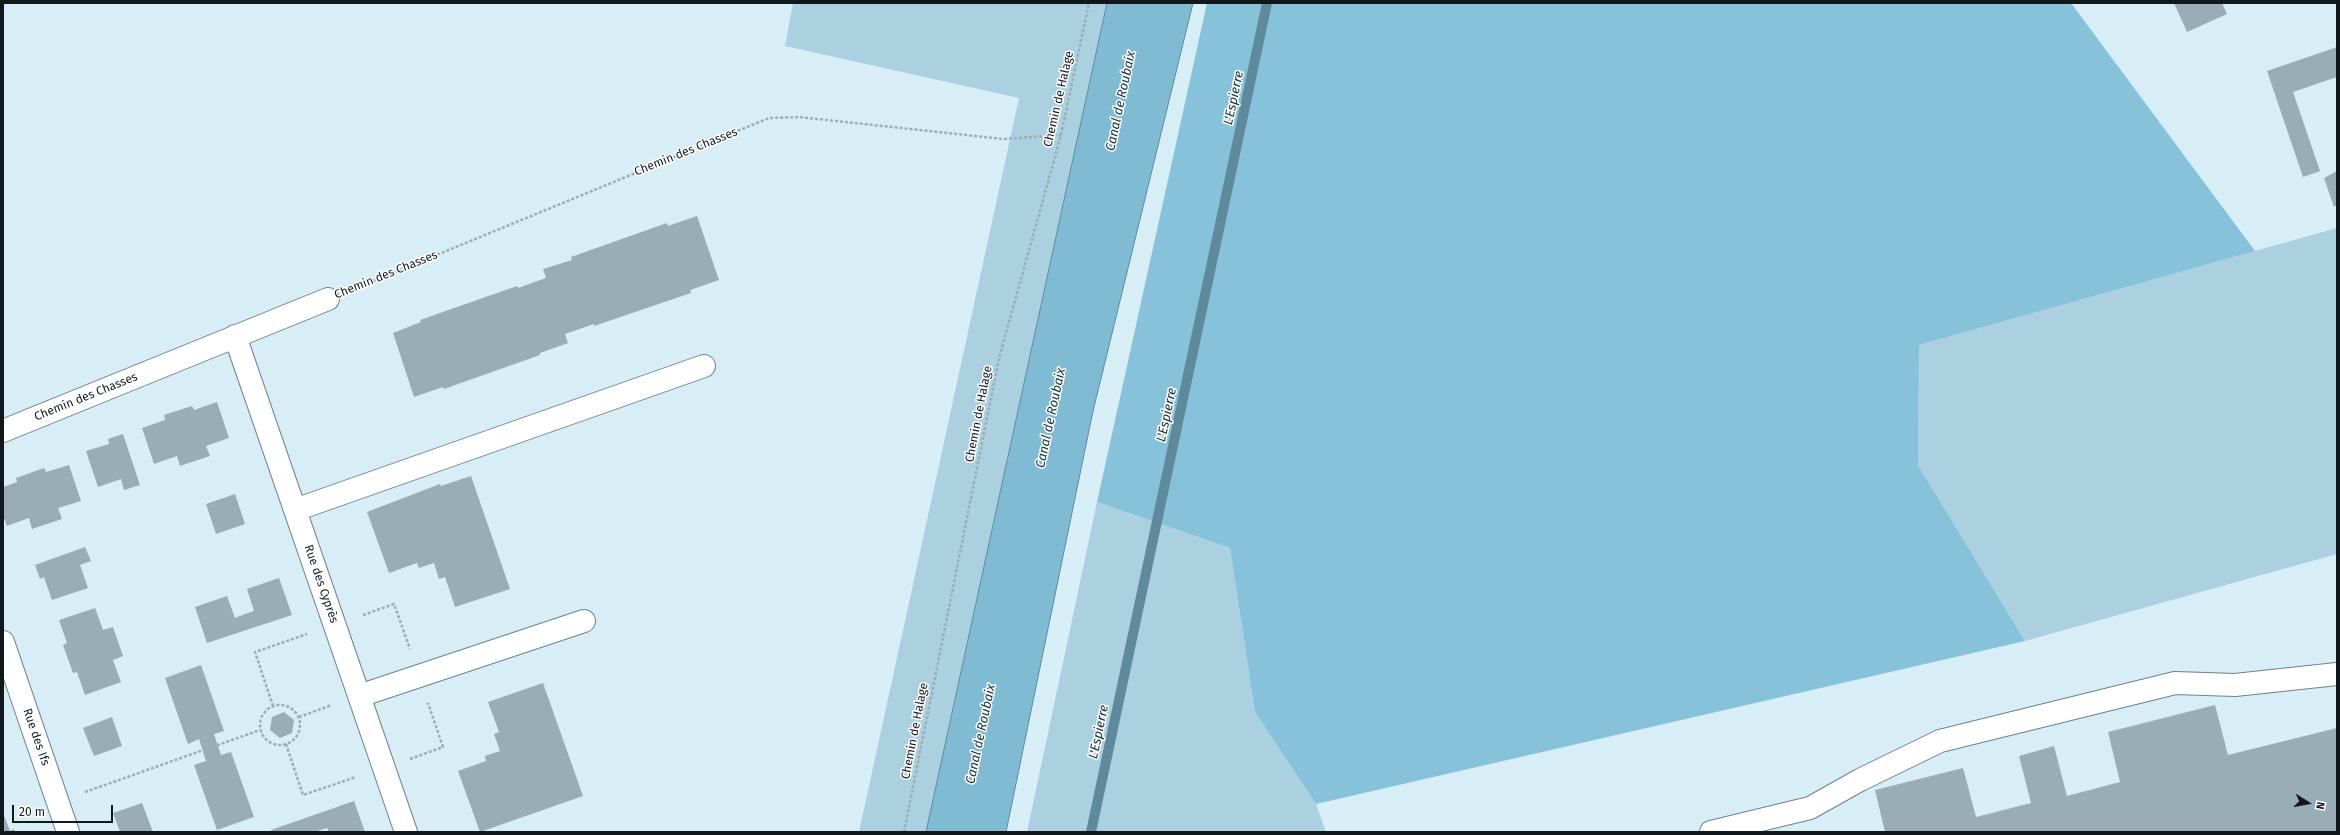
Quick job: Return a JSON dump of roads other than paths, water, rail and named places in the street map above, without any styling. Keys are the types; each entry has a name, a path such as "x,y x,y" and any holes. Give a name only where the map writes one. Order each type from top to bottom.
{"street":[{"name":"Chemin des Chasses","path":"3,431 328,299"},
{"name":"Rue des Cyprès","path":"236,336 406,832"},
{"path":"295,510 704,366"},
{"path":"359,696 584,621"},
{"name":"Rue des Ifs","path":"3,642 68,832"},
{"path":"1712,832 1810,808 1860,780 1947,739 2175,683 2235,685 2337,674"}],"water":[{"name":"Canal de Roubaix","path":"1107,3 1193,3 1093,411 1006,832 926,832"}],"waterway":[{"name":"L'Espierre","path":"1091,832 1267,3"}]}
